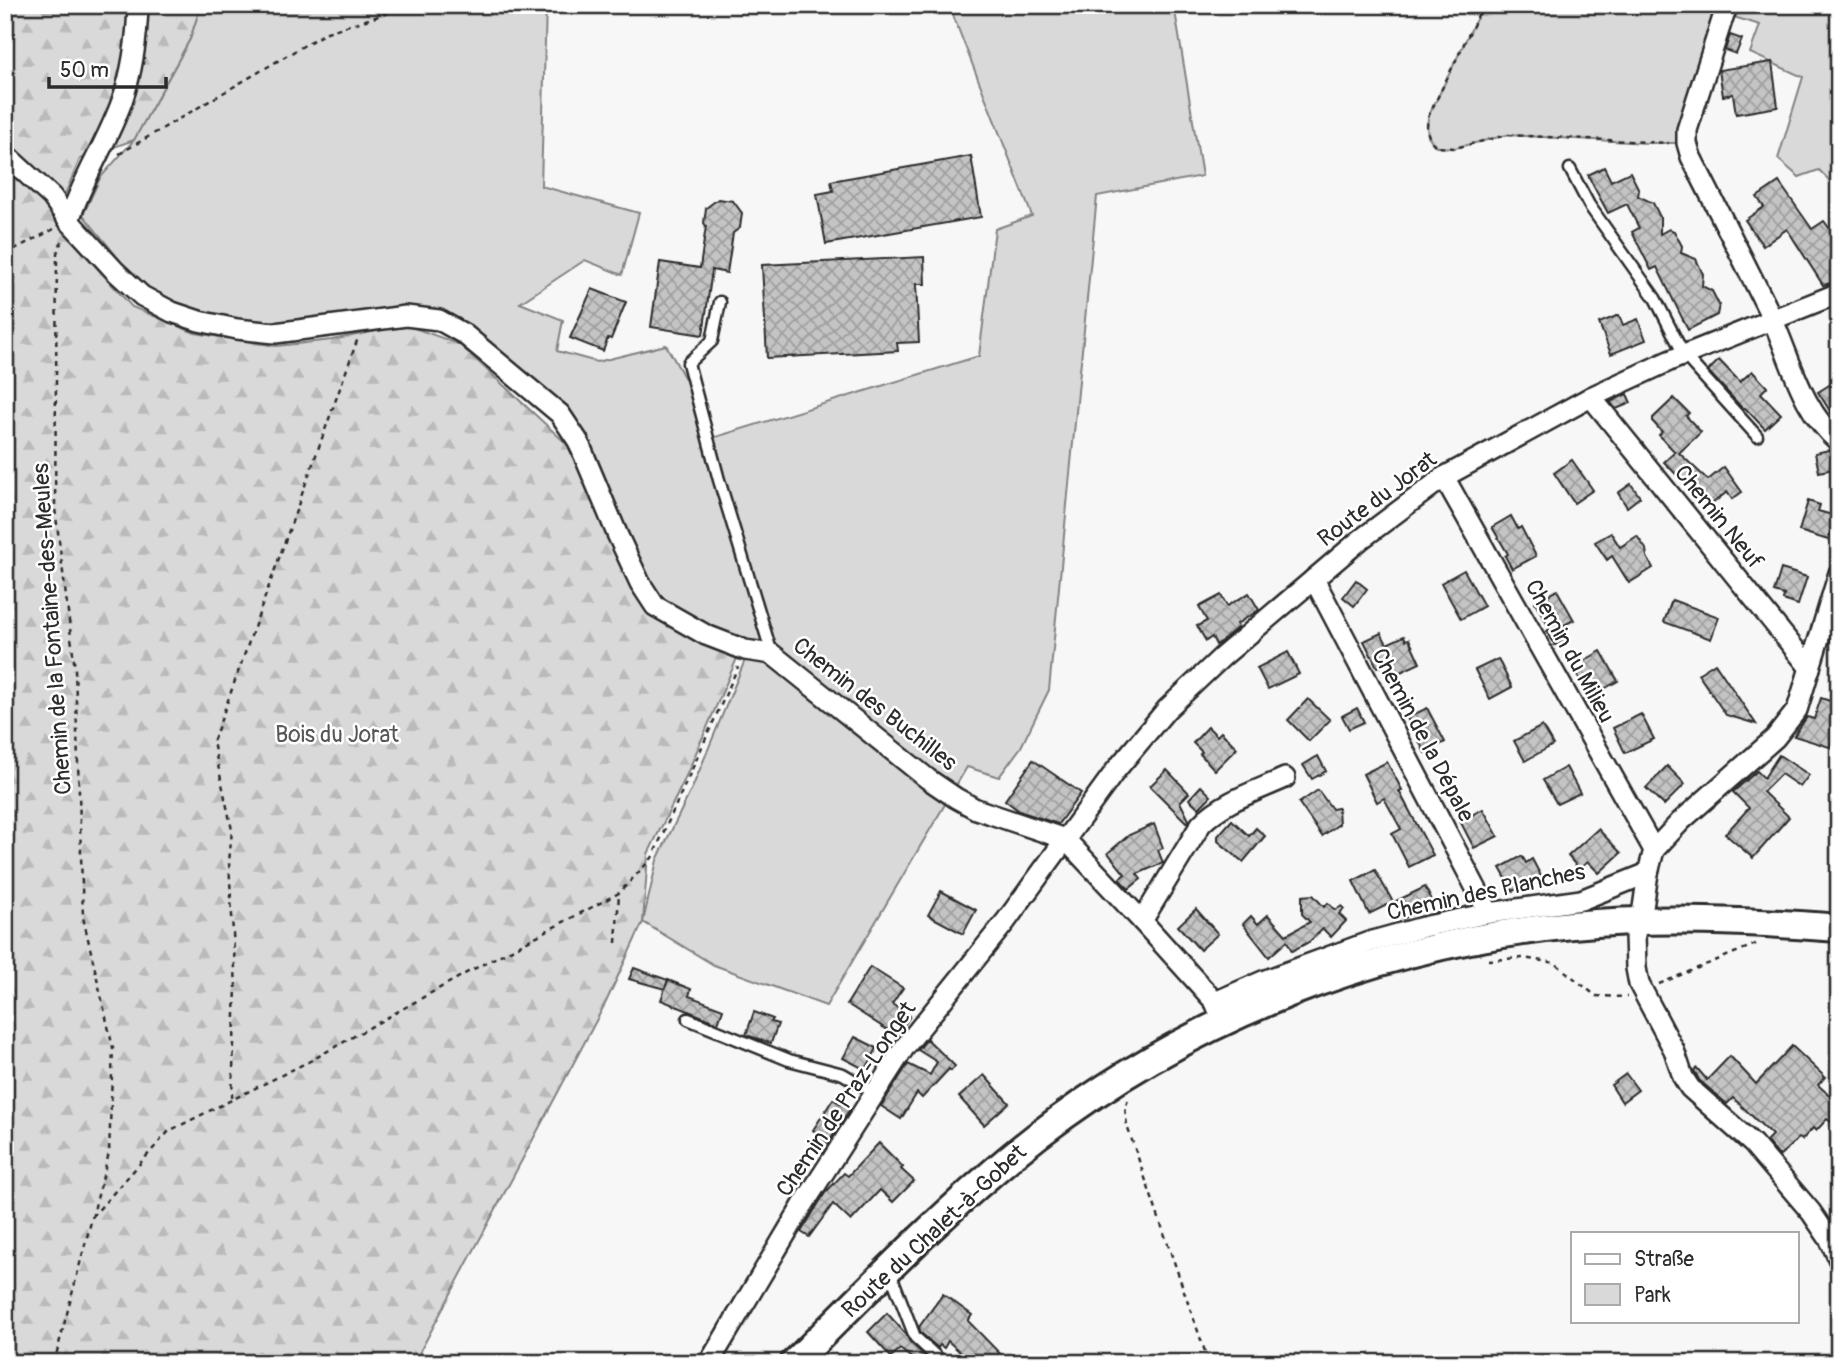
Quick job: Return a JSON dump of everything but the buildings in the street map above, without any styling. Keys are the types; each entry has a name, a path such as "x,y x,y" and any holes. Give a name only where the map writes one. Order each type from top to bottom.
{"main road":[{"name":"Route du Chalet-à-Gobet","path":"794,1363 964,1197 1039,1135 1219,1012 1431,948 1495,935 1639,921 1708,921 1839,928"}],"street":[{"path":"69,221 76,199 116,115 128,82 135,54 138,5"},
{"path":"1729,5 1687,130 1687,143 1691,157 1772,319 1810,409 1820,426 1839,442"},
{"name":"Chemin des Buchilles","path":"5,154 52,197 69,221 115,271 142,296 172,312 224,326 275,333 406,317 439,320 464,334 560,414 578,441 623,548 655,606 706,635 745,650 772,654 928,779 956,798 976,809 1065,839 1142,920 1219,1012"},
{"name":"Route du Jorat","path":"1065,839 1116,770 1167,709 1222,657 1410,500 1444,477 1591,397 1684,355 1839,293"},
{"name":"Chemin Neuf","path":"1591,397 1810,668"},
{"name":"Chemin du Milieu","path":"1444,477 1654,850"},
{"path":"1839,573 1797,710 1775,738 1681,821 1654,850 1635,934 1635,961 1639,984 1680,1062 1683,1077 1690,1088 1753,1144 1811,1212 1839,1260"},
{"name":"Chemin de la Dépale","path":"1314,579 1489,913"},
{"path":"1142,920 1209,815 1220,807 1285,778"},
{"name":"Chemin de Praz-Longet","path":"709,1363 803,1205 904,1048 1006,921 1065,839"},
{"name":"Chemin des Planches","path":"1219,1012 1263,981 1369,943 1423,927 1489,913 1581,900 1648,873"}],"lane":[{"path":"1570,169 1589,205 1655,298 1684,355 1756,436"},
{"path":"720,302 712,341 688,363 719,480 772,654"},
{"path":"688,1019 789,1060 844,1074 875,1093"},
{"path":"889,1269 915,1337 943,1363"}],"path":[{"path":"89,171 327,32 414,5"},
{"path":"1483,5 1429,115 1426,125 1428,135 1437,147 1455,148 1507,135 1687,143"},
{"path":"5,254 69,221"},
{"name":"Chemin de la Fontaine-des-Meules","path":"54,1363 109,1153 113,1048 83,917 75,669 55,508 57,253 69,221"},
{"path":"232,1098 236,986 229,862 232,830 213,742 364,322"},
{"path":"90,1220 169,1132 310,1060 470,971 619,893 652,858 687,785 745,650"},
{"path":"616,943 619,893"},
{"path":"1664,981 1755,944"},
{"path":"1483,960 1523,958 1555,963 1596,996 1622,998"},
{"path":"1129,1095 1125,1108 1127,1126 1209,1363"}],"green space":[{"name":"Bois du Jorat","path":"5,5 201,5 190,39 134,140 80,159 54,220 132,307 195,333 276,346 332,340 406,325 459,344 569,446 609,537 651,613 738,656 683,783 648,854 643,922 606,1002 414,1363 5,1363"},
{"path":"201,5 546,5 541,186 639,213 622,275 585,260 520,303 563,320 557,351 597,362 666,345 689,386 706,440 979,356 995,229 1032,216 949,5 1174,5 1202,176 1097,196 1049,690 1021,747 999,777 967,767 826,1006 714,965 643,922 657,860 693,786 750,648 677,610 663,599 649,577 628,532 588,436 568,407 470,325 442,310 406,306 328,318 276,322 239,319 176,302 148,287 123,264 83,215 100,178 134,140 190,39"},
{"path":"1483,5 1839,5 1839,190 1819,170 1799,177 1778,159 1803,77 1750,53 1760,25 1724,14 1687,143 1507,135 1455,148 1437,147 1428,133 1429,115"}]}
